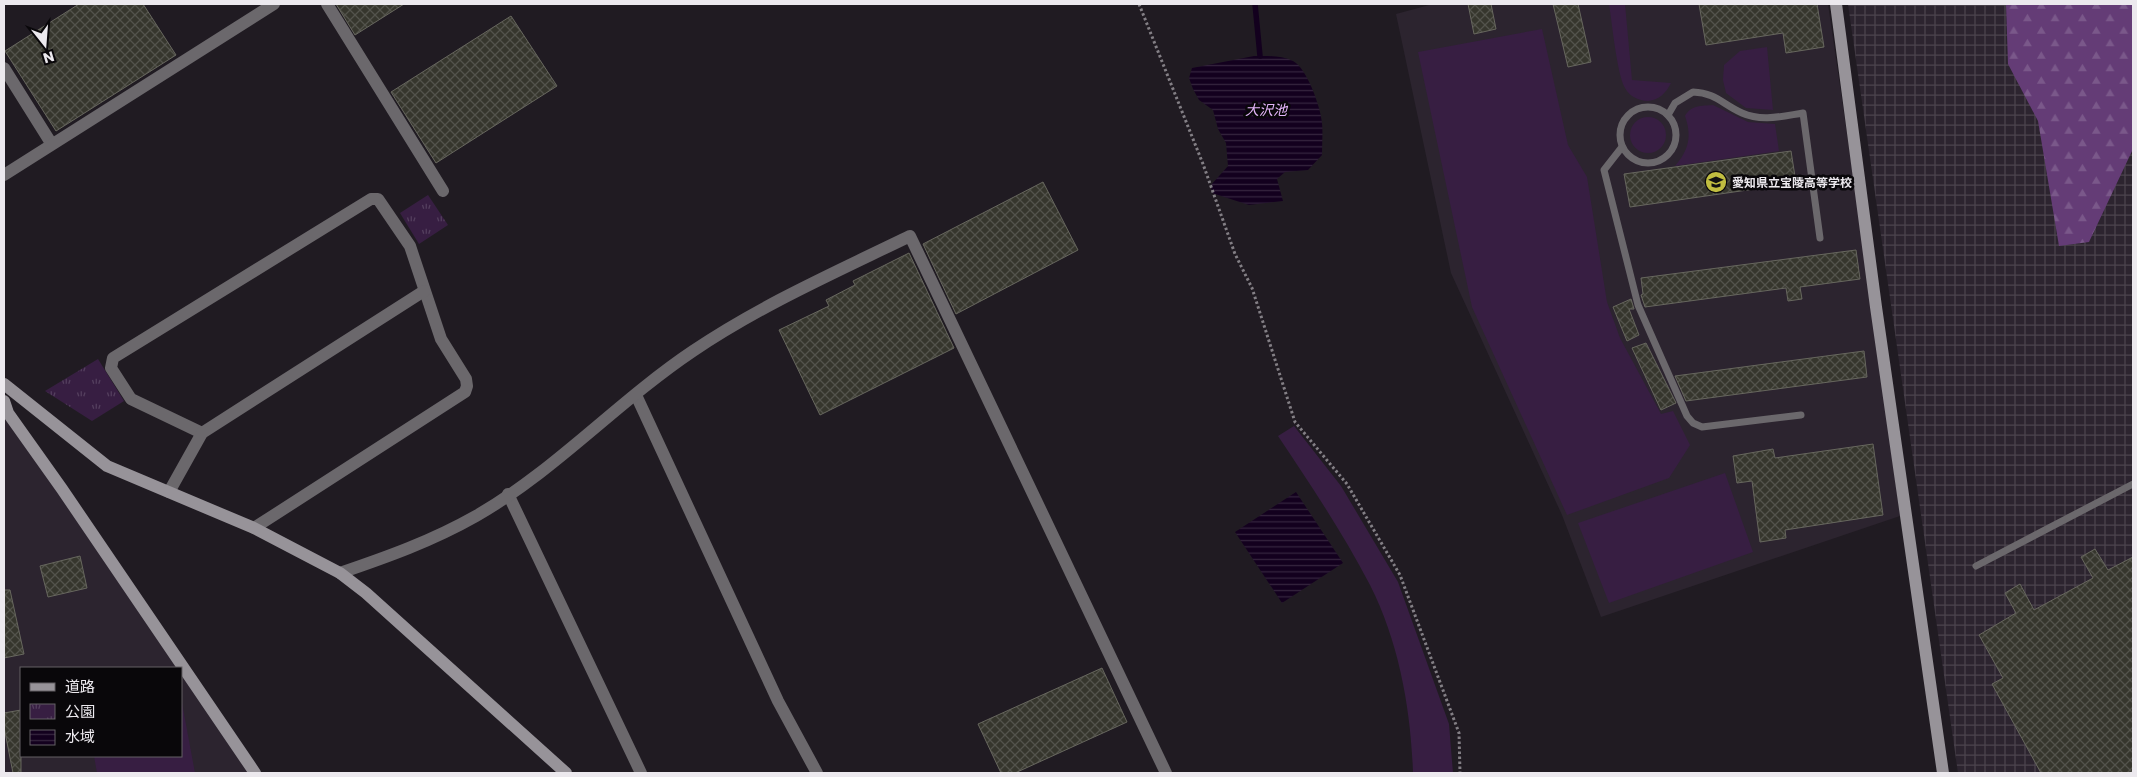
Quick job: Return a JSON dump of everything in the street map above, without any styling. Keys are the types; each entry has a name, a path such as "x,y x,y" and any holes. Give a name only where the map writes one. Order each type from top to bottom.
{"street":[{"path":"4,174 274,4"},
{"path":"327,4 443,191"},
{"path":"1836,4 1943,773"},
{"path":"4,68 51,143"},
{"path":"202,433 131,398 112,368 113,358 371,200 378,199 410,246 441,339 466,379 467,386 465,392 254,528"},
{"path":"340,572 406,551 476,516 578,443 692,352 770,304 910,236 1166,773"},
{"path":"169,492 202,433 424,291"},
{"path":"4,384 26,399 92,456 107,466 254,528 340,572 366,593 566,773"},
{"path":"636,395 778,701 817,773"},
{"path":"4,401 8,413 62,489 255,773"},
{"path":"508,494 641,773"}],"lane":[{"path":"1668,115 1675,103 1693,92 1715,96 1741,113 1754,117 1773,118 1803,113 1820,238"},
{"path":"1650,107 1668,115 1674,122 1676,138 1665,158 1659,161 1644,163 1627,154 1622,147 1620,130 1629,114 1636,110 1650,107"},
{"path":"1622,147 1604,170 1638,305 1687,416 1693,423 1702,427 1801,415"},
{"path":"1976,566 2133,484"}],"path":[{"path":"1139,4 1203,164 1235,254 1252,288 1295,422 1347,484 1400,575 1459,734 1460,773"}],"shaded area":[{"path":"1433,4 1828,4 1900,516 1601,617 1562,515 1451,273 1396,14"},
{"path":"1848,4 2133,4 2133,773 1958,773"},
{"path":"4,403 181,667 20,667 20,757 182,757 182,669 251,773 4,773"}],"green space":[{"path":"1609,4 1625,4 1632,80 1671,83 1659,98 1648,101 1638,99 1632,96 1625,88 1617,60"},
{"path":"2006,4 2133,4 2133,149 2089,242 2059,246 2038,121 2008,64"},
{"path":"1542,29 1568,145 1587,177 1607,302 1620,338 1661,414 1673,411 1690,445 1669,478 1567,515 1472,307 1418,52"},
{"path":"1767,47 1773,110 1746,108 1726,93 1723,80 1724,65 1740,51"},
{"path":"1713,105 1748,122 1775,124 1779,151 1675,166 1680,160 1688,142 1689,136 1685,116 1687,112 1700,106"},
{"path":"1648,117 1655,118 1661,122 1665,128 1665,142 1661,148 1655,152 1648,153 1641,152 1635,148 1631,142 1630,135 1631,128 1635,122 1641,118"},
{"path":"428,195 448,225 419,244 400,213"},
{"path":"98,359 124,401 92,421 45,391"},
{"path":"1294,426 1341,486 1398,582 1449,724 1453,773 1413,773 1410,725 1402,677 1389,630 1370,585 1349,547 1278,436"},
{"path":"1725,473 1753,552 1609,603 1578,523"},
{"path":"182,703 195,773 97,773 94,757 182,757"}],"water":[{"name":"大沢池","path":"1254,56 1274,56 1288,59 1298,65 1303,72 1312,89 1321,116 1322,155 1308,170 1285,172 1277,179 1283,201 1249,205 1212,193 1211,185 1228,166 1226,143 1218,129 1213,110 1199,100 1189,78 1192,68"},
{"path":"1296,492 1343,563 1282,603 1235,532"}],"building":[{"path":"79,4 143,4 176,55 56,131 5,51"},
{"path":"336,4 404,4 355,35"},
{"path":"1468,4 1491,4 1496,29 1474,34"},
{"path":"1553,4 1578,4 1591,62 1568,67"},
{"path":"1699,4 1817,4 1824,47 1786,53 1783,33 1706,45"},
{"path":"511,16 557,86 436,163 391,92"},
{"path":"1791,151 1796,183 1630,207 1624,174"},
{"path":"1043,182 1078,250 956,314 923,244"},
{"path":"1856,250 1860,279 1800,287 1802,299 1788,301 1786,288 1645,307 1641,295 1643,294 1641,278"},
{"path":"909,253 954,348 820,415 779,330 829,306 826,300 855,285 853,281"},
{"path":"1631,299 1634,309 1629,309 1639,335 1627,341 1613,307"},
{"path":"1646,343 1676,403 1661,410 1632,348"},
{"path":"1864,351 1867,377 1686,401 1675,376"},
{"path":"1873,444 1883,515 1785,530 1786,538 1760,542 1752,481 1737,483 1733,456 1773,449 1775,458"},
{"path":"2095,549 2108,570 2133,557 2133,773 2041,773 1992,684 2003,678 1979,635 2016,613 2005,593 2020,584 2034,610 2093,578 2081,557"},
{"path":"80,556 87,588 48,597 40,566"},
{"path":"4,590 10,590 24,654 4,658"},
{"path":"1102,668 1127,722 1015,773 1001,773 978,724"},
{"path":"20,710 21,773 13,773 4,727 4,713"}],"waterway":[{"path":"1255,4 1260,56"}],"place":[{"name":"愛知県立宝陵高等学校","path":"1716,182"}]}
